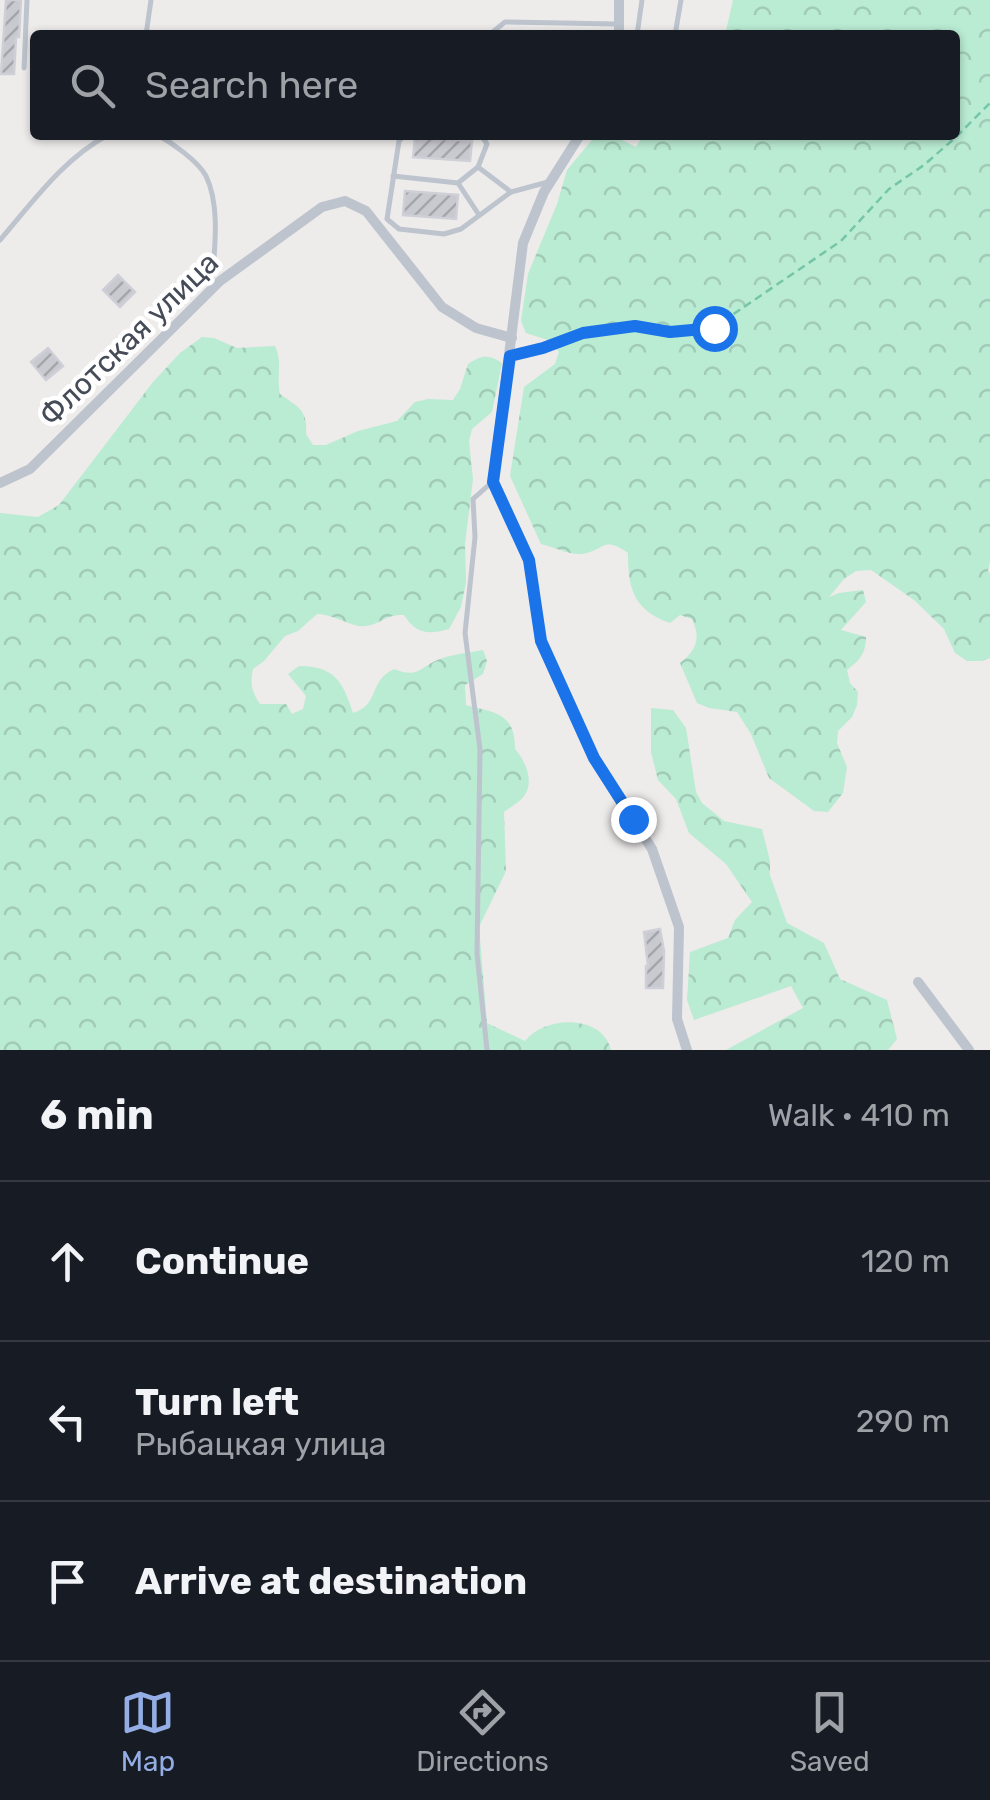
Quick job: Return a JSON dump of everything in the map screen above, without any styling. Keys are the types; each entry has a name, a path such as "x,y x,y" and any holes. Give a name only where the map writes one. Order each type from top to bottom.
{"street":[{"path":"619,30 620,0"},
{"path":"577,140 550,181 524,243 493,482 529,560 541,641 594,758 652,850 679,927 677,1018 687,1050"},
{"name":"Флотская улица","path":"0,484 30,469 212,288 322,208 345,200 366,210 442,307 476,328 512,338"},
{"path":"918,982 969,1050"}],"lane":[{"path":"24,68 27,0"},
{"path":"147,30 151,0"},
{"path":"637,30 642,0"},
{"path":"676,30 681,0"},
{"path":"495,30 505,22 619,30"},
{"path":"0,240 61,172 98,140"},
{"path":"168,140 205,174 215,213 212,288"},
{"path":"400,140 387,219 398,229 444,234 461,229 512,192 550,181"},
{"path":"394,176 458,182 478,167 488,144 485,140"},
{"path":"478,167 512,192"},
{"path":"458,182 479,215"},
{"path":"488,1050 477,954 480,749 465,633 475,537 473,499 493,482"}],"path":[{"path":"960,131 990,103"},
{"path":"510,356 583,333 635,326 670,332 714,328 841,240 889,189 924,165 951,140"}],"green space":[{"path":"733,0 990,0 990,658 967,661 955,653 944,629 914,600 871,570 856,571 844,579 829,597 863,590 866,602 841,630 866,637 866,643 861,656 847,670 850,683 858,692 857,705 852,717 838,731 837,743 847,767 843,793 828,812 814,811 769,778 737,712 697,703 680,663 696,643 692,619 680,615 670,623 648,612 635,596 628,553 620,548 608,545 577,554 541,544 510,476 524,387 555,364 559,352 551,341 526,333 521,321 528,274 567,170 592,140 622,140 636,147 640,140 960,140 960,30 726,30"},
{"path":"202,337 237,348 275,346 280,394 303,414 306,434 313,445 326,445 358,431 397,421 415,402 453,400 468,364 485,357 502,363 492,412 472,429 469,441 473,479 465,544 466,582 461,607 449,629 423,631 404,615 360,626 317,614 298,631 285,636 253,669 252,687 260,704 286,704 292,714 303,709 306,696 288,674 299,666 321,669 336,678 353,713 367,704 380,680 394,669 414,672 445,657 483,650 487,661 483,674 465,685 466,705 495,713 507,721 529,778 524,796 504,812 506,871 479,927 487,1023 525,1041 546,1026 586,1024 606,1038 611,1050 0,1050 0,513 38,517 59,505 153,382 180,353"},
{"path":"651,708 673,710 686,728 696,792 702,803 724,821 762,829 770,875 787,923 824,943 840,979 887,1000 897,1039 888,1050 726,1050 803,1008 791,986 694,1020 687,1000 690,952 728,938 735,920 752,902 726,864 689,833 676,799 658,780 651,752"}],"building":[{"path":"6,0 21,0 14,74 1,74"},
{"path":"415,140 472,141 470,161 413,157"},
{"path":"405,191 458,195 456,219 403,215"},
{"path":"118,275 135,292 120,307 103,290"},
{"path":"48,348 63,366 46,380 31,362"},
{"path":"660,929 663,988 646,988 644,932"}],"route":[{"path":"633,819 594,758 541,641 529,560 493,482 510,356 583,333 635,326 670,332 714,328"}]}
